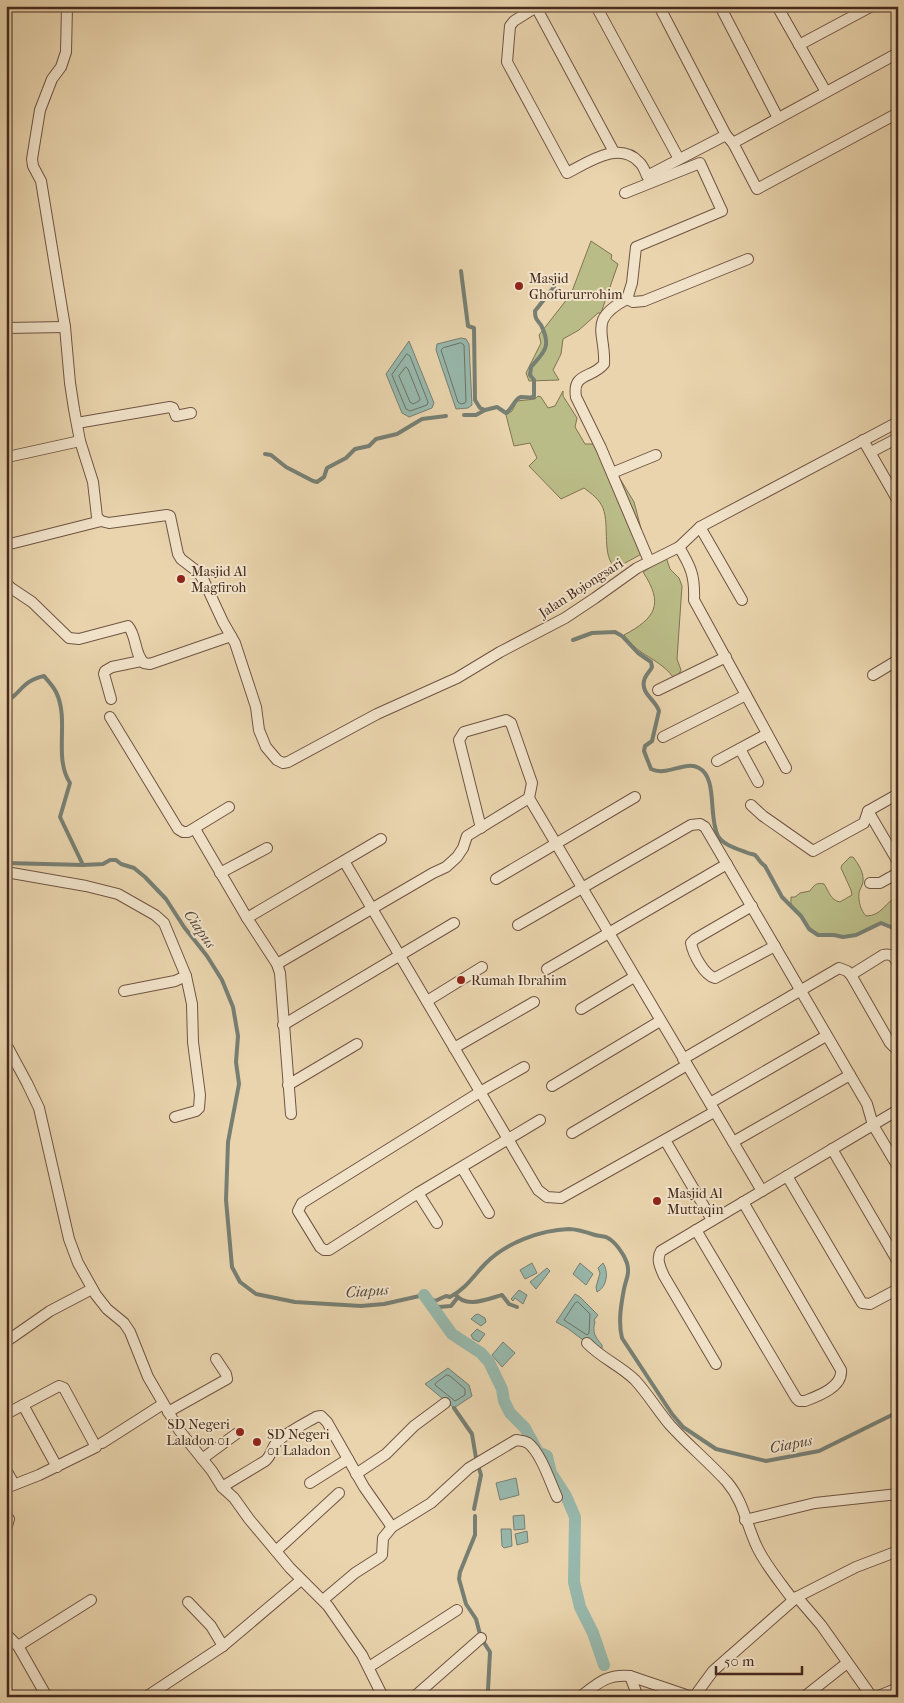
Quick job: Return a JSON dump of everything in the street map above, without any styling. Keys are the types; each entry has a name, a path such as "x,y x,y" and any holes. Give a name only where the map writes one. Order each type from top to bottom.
{"street":[{"path":"67,6 66,52 61,67 52,79 40,110 32,166 41,181 65,327 70,383 80,442 93,482 96,512 101,521"},
{"path":"596,6 680,159"},
{"path":"658,6 757,189 898,113"},
{"path":"720,6 778,118"},
{"path":"777,6 826,92"},
{"path":"799,46 872,6"},
{"path":"614,152 537,7 514,20 510,26 507,62 567,173 600,156 614,152 626,154 639,162 647,176 680,159 778,118 898,53"},
{"path":"625,194 700,163 722,210 636,247 632,282 627,299 618,304 604,317 600,327 604,364 597,371 576,383 576,396 612,473 649,561"},
{"path":"627,299 633,302 644,301 748,259"},
{"path":"6,328 65,327"},
{"path":"77,423 170,407 172,407 177,416 191,413"},
{"name":"Jalan Bojongsari","path":"231,636 253,699 259,730 266,747 273,757 280,762 288,762 383,711 457,678 577,610 649,561 679,547 700,527 898,422"},
{"path":"873,456 898,438"},
{"path":"863,440 896,495"},
{"path":"12,456 80,442"},
{"path":"612,473 656,455"},
{"path":"6,545 101,521 109,522 170,516 178,554 198,572 231,636 150,664 141,661 112,667 105,671 104,674 111,699"},
{"path":"700,527 742,600"},
{"path":"679,547 690,567 695,582 694,600 786,768"},
{"path":"6,583 32,602 69,638 79,639 128,626 141,661"},
{"path":"658,690 726,657"},
{"path":"872,674 898,660"},
{"path":"663,737 746,695"},
{"path":"110,717 178,829 183,832 195,829 230,808"},
{"path":"481,828 460,740 464,732 506,720 511,723 532,782 529,798 762,1191"},
{"path":"717,761 767,734"},
{"path":"740,749 758,782"},
{"path":"751,805 763,816 813,851 864,823 868,811 898,794"},
{"path":"496,880 635,797"},
{"path":"277,964 371,908 446,867 460,853 467,836 529,798"},
{"path":"868,811 898,862"},
{"path":"864,823 876,826"},
{"path":"518,925 691,825 700,824 705,827 867,1104 873,1125 898,1167"},
{"path":"195,829 247,918 277,964 280,973 291,1114"},
{"path":"247,918 381,839"},
{"path":"220,873 267,848"},
{"path":"344,861 538,1190 548,1197 561,1198 665,1140 712,1107 826,1036"},
{"path":"547,969 727,864"},
{"path":"6,872 86,886 118,894 155,915 164,923 186,976 192,1004 193,1042 200,1102 199,1108 196,1111 175,1117"},
{"path":"870,883 880,883 898,873"},
{"path":"752,906 695,939 691,943 694,952 706,972 715,978 775,946"},
{"path":"283,1025 454,923"},
{"path":"851,975 877,958 888,954 893,956 898,964"},
{"path":"427,1001 482,968"},
{"path":"572,1133 800,990 839,968 851,975 890,1043 894,1047 898,1046"},
{"path":"124,991 175,981 186,976"},
{"path":"581,1009 634,977"},
{"path":"454,1048 534,1002"},
{"path":"552,1086 660,1020"},
{"path":"6,1044 39,1108 69,1240 74,1255 92,1288 101,1303 124,1323 130,1332 145,1372 186,1440 222,1487 234,1498 276,1551 301,1580 323,1600 354,1642 369,1667 383,1697"},
{"path":"288,1085 357,1044"},
{"path":"524,1067 480,1092 302,1203 298,1211 320,1247 327,1250 335,1248 418,1194 540,1120"},
{"path":"733,1142 850,1075"},
{"path":"716,1364 664,1276 658,1255 661,1251 712,1220 898,1110"},
{"path":"665,1140 712,1220"},
{"path":"832,1149 898,1262"},
{"path":"462,1168 489,1213"},
{"path":"787,1176 862,1303 870,1304 898,1289"},
{"path":"418,1194 437,1223"},
{"path":"696,1230 796,1398 799,1401 805,1401 836,1384 842,1376 841,1370 743,1202"},
{"path":"7,1340 50,1311 92,1288"},
{"path":"587,1343 636,1382 663,1417 727,1483 741,1503 746,1514 745,1520 764,1559 795,1599 821,1624 872,1697"},
{"path":"102,1443 165,1408 228,1379 216,1359"},
{"path":"6,1414 59,1386 64,1388 96,1447 27,1481 10,1486 6,1470"},
{"path":"356,1474 386,1454 414,1426 445,1403"},
{"path":"23,1405 57,1467"},
{"path":"222,1487 270,1457 277,1442 320,1416 324,1418 356,1474 392,1527"},
{"path":"202,1459 236,1434"},
{"path":"323,1600 355,1573 382,1555 383,1538 392,1527 431,1503 469,1468 516,1440 526,1442 532,1447 540,1459 557,1497"},
{"path":"310,1483 348,1459"},
{"path":"276,1551 339,1493"},
{"path":"745,1520 815,1503 898,1494"},
{"path":"580,1697 612,1676 630,1676 693,1697 713,1671 795,1599 856,1567 898,1551"},
{"path":"146,1697 224,1646 301,1580"},
{"path":"18,1646 91,1600"},
{"path":"188,1602 211,1626 224,1646"},
{"path":"369,1667 457,1610"},
{"path":"6,1634 18,1646 47,1697"},
{"path":"414,1697 481,1638"},
{"path":"804,1697 847,1663"},
{"path":"630,1676 638,1697"},
{"path":"876,1697 898,1688"}],"green space":[{"path":"591,241 612,255 611,259 618,264 601,313 598,313 579,330 563,339 561,354 553,370 559,380 529,381 526,373 541,343 539,335 571,294"},
{"path":"563,391 563,396 577,418 575,427 585,444 599,444 634,502 647,551 616,568 611,563 609,557 605,515 597,499 584,488 561,499 529,466 537,458 530,443 514,446 506,415 512,411 517,401 535,399 538,396 541,397 548,408 555,406"},
{"path":"666,557 670,569 679,578 682,586 677,659 681,670 677,678 673,677 662,666 639,650 624,635 635,629 650,616 655,602 650,583 643,572"},
{"path":"850,857 853,857 856,861 863,875 859,896 860,906 864,914 866,916 876,914 898,896 898,929 881,923 856,935 818,934 810,928 802,915 791,904 791,897 810,891 819,883 824,884 832,897 837,901 840,902 852,895 841,868"}],"water":[{"path":"461,338 466,339 469,344 472,405 468,408 456,409 436,350 437,344"},
{"path":"409,341 434,403 432,408 409,417 402,413 386,374"},
{"path":"532,1263 537,1273 525,1279 520,1270"},
{"path":"580,1263 593,1274 586,1285 573,1274"},
{"path":"603,1263 606,1279 603,1287 597,1292 596,1287 600,1273 598,1268"},
{"path":"547,1268 550,1271 536,1289 530,1282"},
{"path":"519,1290 527,1295 523,1304 515,1298 513,1301 511,1299"},
{"path":"575,1294 598,1315 594,1320 594,1332 602,1345 602,1349 587,1343 556,1322"},
{"path":"478,1314 485,1318 486,1322 481,1326 471,1319"},
{"path":"477,1329 485,1334 479,1342 473,1339 471,1335"},
{"path":"503,1342 515,1353 502,1367 492,1355"},
{"path":"448,1368 469,1385 472,1396 454,1408 425,1384"},
{"path":"516,1478 519,1495 500,1500 496,1483"},
{"path":"524,1515 525,1529 514,1530 513,1516"},
{"path":"501,1529 511,1529 512,1546 504,1548 502,1546"},
{"path":"527,1531 528,1542 517,1545 515,1534"}],"waterway":[{"path":"461,271 468,326 474,328 475,400 480,408 485,410"},
{"path":"464,415 476,415 497,407 506,413 519,398 534,397 534,380 530,375 531,367 543,353 546,344 546,339 541,325 536,318 535,311 554,287"},
{"path":"265,454 271,455 286,467 317,482 324,477 327,468 346,458 355,449 369,446 376,439 397,434 422,419 446,416"},
{"path":"573,640 592,633 615,632 651,662 652,667 645,677 644,686 659,711 652,741 645,746 644,751 651,769 663,771 694,766 705,773 711,789 713,819 718,836 723,842 755,855 765,866 782,897 801,916 809,929 818,935 843,937 856,935 881,923 898,930"},
{"path":"6,702 31,681 44,676 56,692 62,714 63,762 65,773 70,783 60,817 83,865"},
{"name":"Ciapus","path":"6,863 83,865 103,864 110,860 116,860 121,864 134,868 166,899 222,980 233,1007 238,1036 236,1062 239,1084 228,1142 226,1200 232,1267 240,1282 256,1294 295,1302 361,1306 384,1304 424,1295 435,1301 456,1294 486,1263 503,1249 535,1235 558,1230 575,1230 606,1237 613,1241 621,1252 627,1263 628,1270 620,1314 622,1338 672,1414 683,1427 716,1449 766,1461 819,1451 898,1412"},
{"path":"455,1294 460,1299 471,1302 502,1295 509,1304 517,1307"},
{"path":"424,1295 452,1334 481,1353 489,1362 502,1389 504,1401 510,1413 525,1428 538,1452 547,1456 551,1473 566,1496 575,1517 574,1582 580,1607 593,1633 604,1665"},
{"path":"431,1305 439,1307 451,1306 458,1297"},
{"path":"454,1408 472,1434 476,1458"},
{"path":"474,1509 481,1475 478,1465"},
{"path":"475,1516 475,1535 459,1579 466,1604 476,1619 481,1638 490,1652 489,1697"}],"place":[{"name":"Masjid Ghofururrohim","path":"519,286"},
{"name":"Masjid Al Magfiroh","path":"181,579"},
{"name":"Rumah Ibrahim","path":"461,980"},
{"name":"Masjid Al Muttaqin","path":"657,1201"},
{"name":"SD Negeri Laladon 01","path":"240,1432"},
{"name":"SD Negeri 01 Laladon","path":"257,1442"}]}
